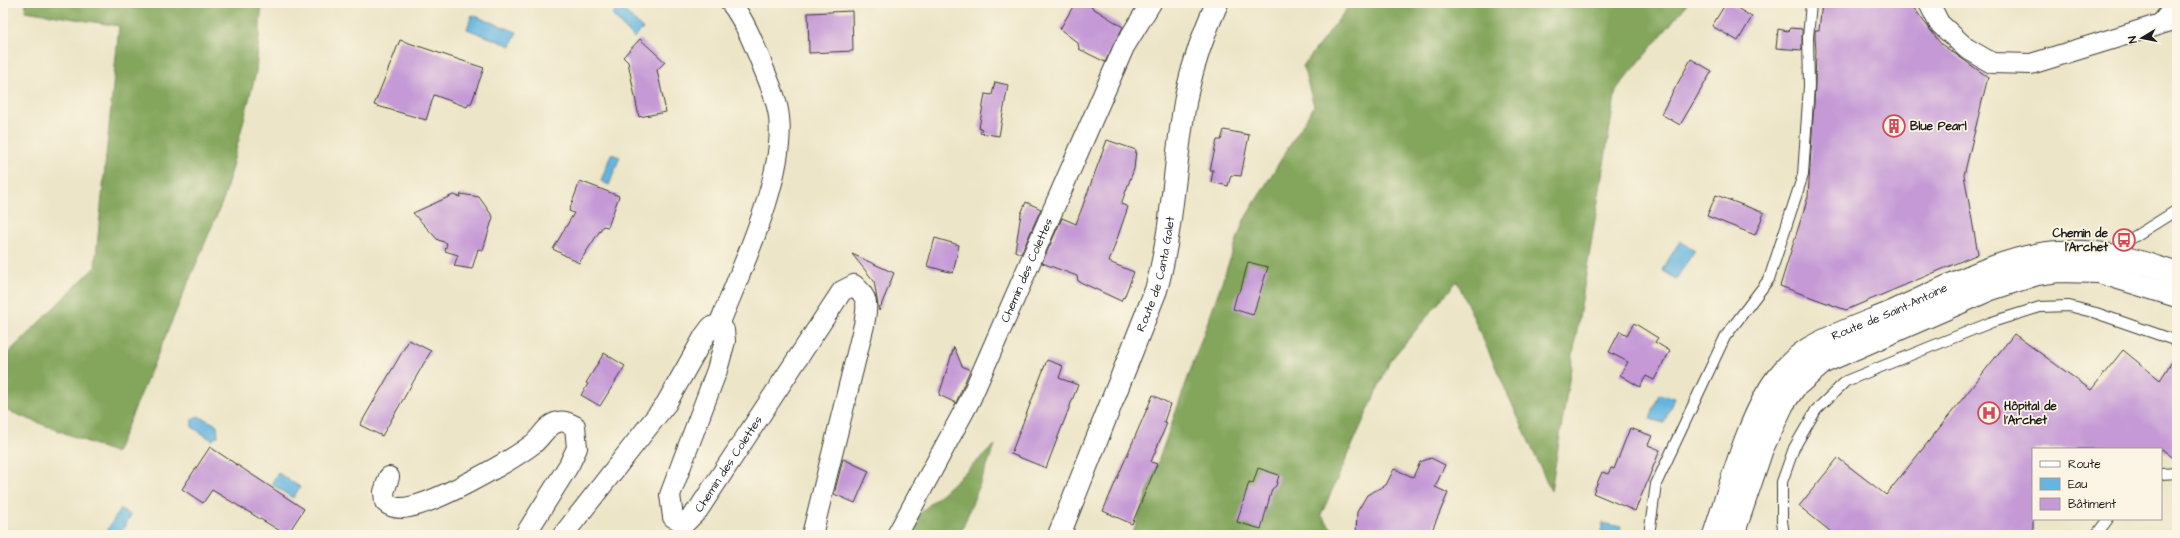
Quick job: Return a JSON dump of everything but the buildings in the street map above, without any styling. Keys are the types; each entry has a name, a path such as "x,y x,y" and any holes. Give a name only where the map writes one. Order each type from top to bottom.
{"street":[{"path":"563,535 666,404 705,335 711,327 719,325 768,196 774,172 780,131 775,97 754,44 731,3"},
{"name":"Chemin des Colettes","path":"897,535 970,400 1124,47 1151,3"},
{"name":"Route de Canta Galet","path":"1059,535 1156,290 1165,255 1187,93 1199,47 1217,3"},
{"path":"1929,3 1939,23 1966,48 1992,63 2031,64 2177,19"},
{"name":"Route de Saint-Antoine","path":"1714,535 1754,420 1766,395 1778,378 1807,350 1984,272 2009,262 2035,255 2058,252 2084,252 2119,266 2177,296"},
{"name":"Route de Saint-Antoine","path":"1733,535 1762,449 1783,404 1795,387 1824,362 1984,292 2024,278 2058,271 2099,272 2119,266 2177,274"},
{"name":"Chemin des Colettes","path":"719,325 724,330 725,341 716,370 670,494 673,517 685,523 698,510 842,291 854,285 864,294 867,308 864,325 812,535"},
{"path":"389,477 384,492 385,502 391,507 402,508 422,503 476,478 512,458 534,443 548,428 558,421 567,422 575,426 578,448 525,535"}],"lane":[{"path":"1648,535 1656,484 1725,337 1769,280 1803,176 1809,86 1808,38 1811,3"},
{"path":"2153,27 2171,3"},
{"path":"2119,266 2129,240 2177,210"},
{"path":"1784,535 1782,522 1782,482 1794,448 1816,410 1846,381 1992,322 2040,307 2069,306 2096,313 2177,341"},
{"path":"2162,474 2177,472"},
{"path":"2096,535 2107,520"}],"green space":[{"path":"26,3 262,3 256,72 224,198 116,453 3,409 3,358 95,267 119,26 25,11"},
{"path":"1351,3 1688,3 1616,90 1551,491 1457,281 1390,361 1321,515 1337,535 1132,535 1244,220 1314,106 1303,66"},
{"path":"995,445 960,535 896,535"}],"water":[{"path":"620,6 643,29 634,38 612,15"},
{"path":"472,15 517,32 511,46 467,29"},
{"path":"611,154 620,157 609,185 601,181"},
{"path":"1680,241 1695,250 1676,279 1662,270"},
{"path":"1659,394 1674,398 1664,423 1650,419"},
{"path":"198,416 217,425 218,436 212,440 192,427 192,419"},
{"path":"278,473 300,487 293,498 271,484"},
{"path":"120,509 131,515 120,535 113,535 107,531"},
{"path":"1603,523 1621,527 1619,535 1600,535"}],"place":[{"name":"Blue Pearl","path":"1894,126"},
{"name":"Chemin de l'Archet","path":"2124,240"},
{"name":"Hôpital de l'Archet","path":"1989,413"}]}
